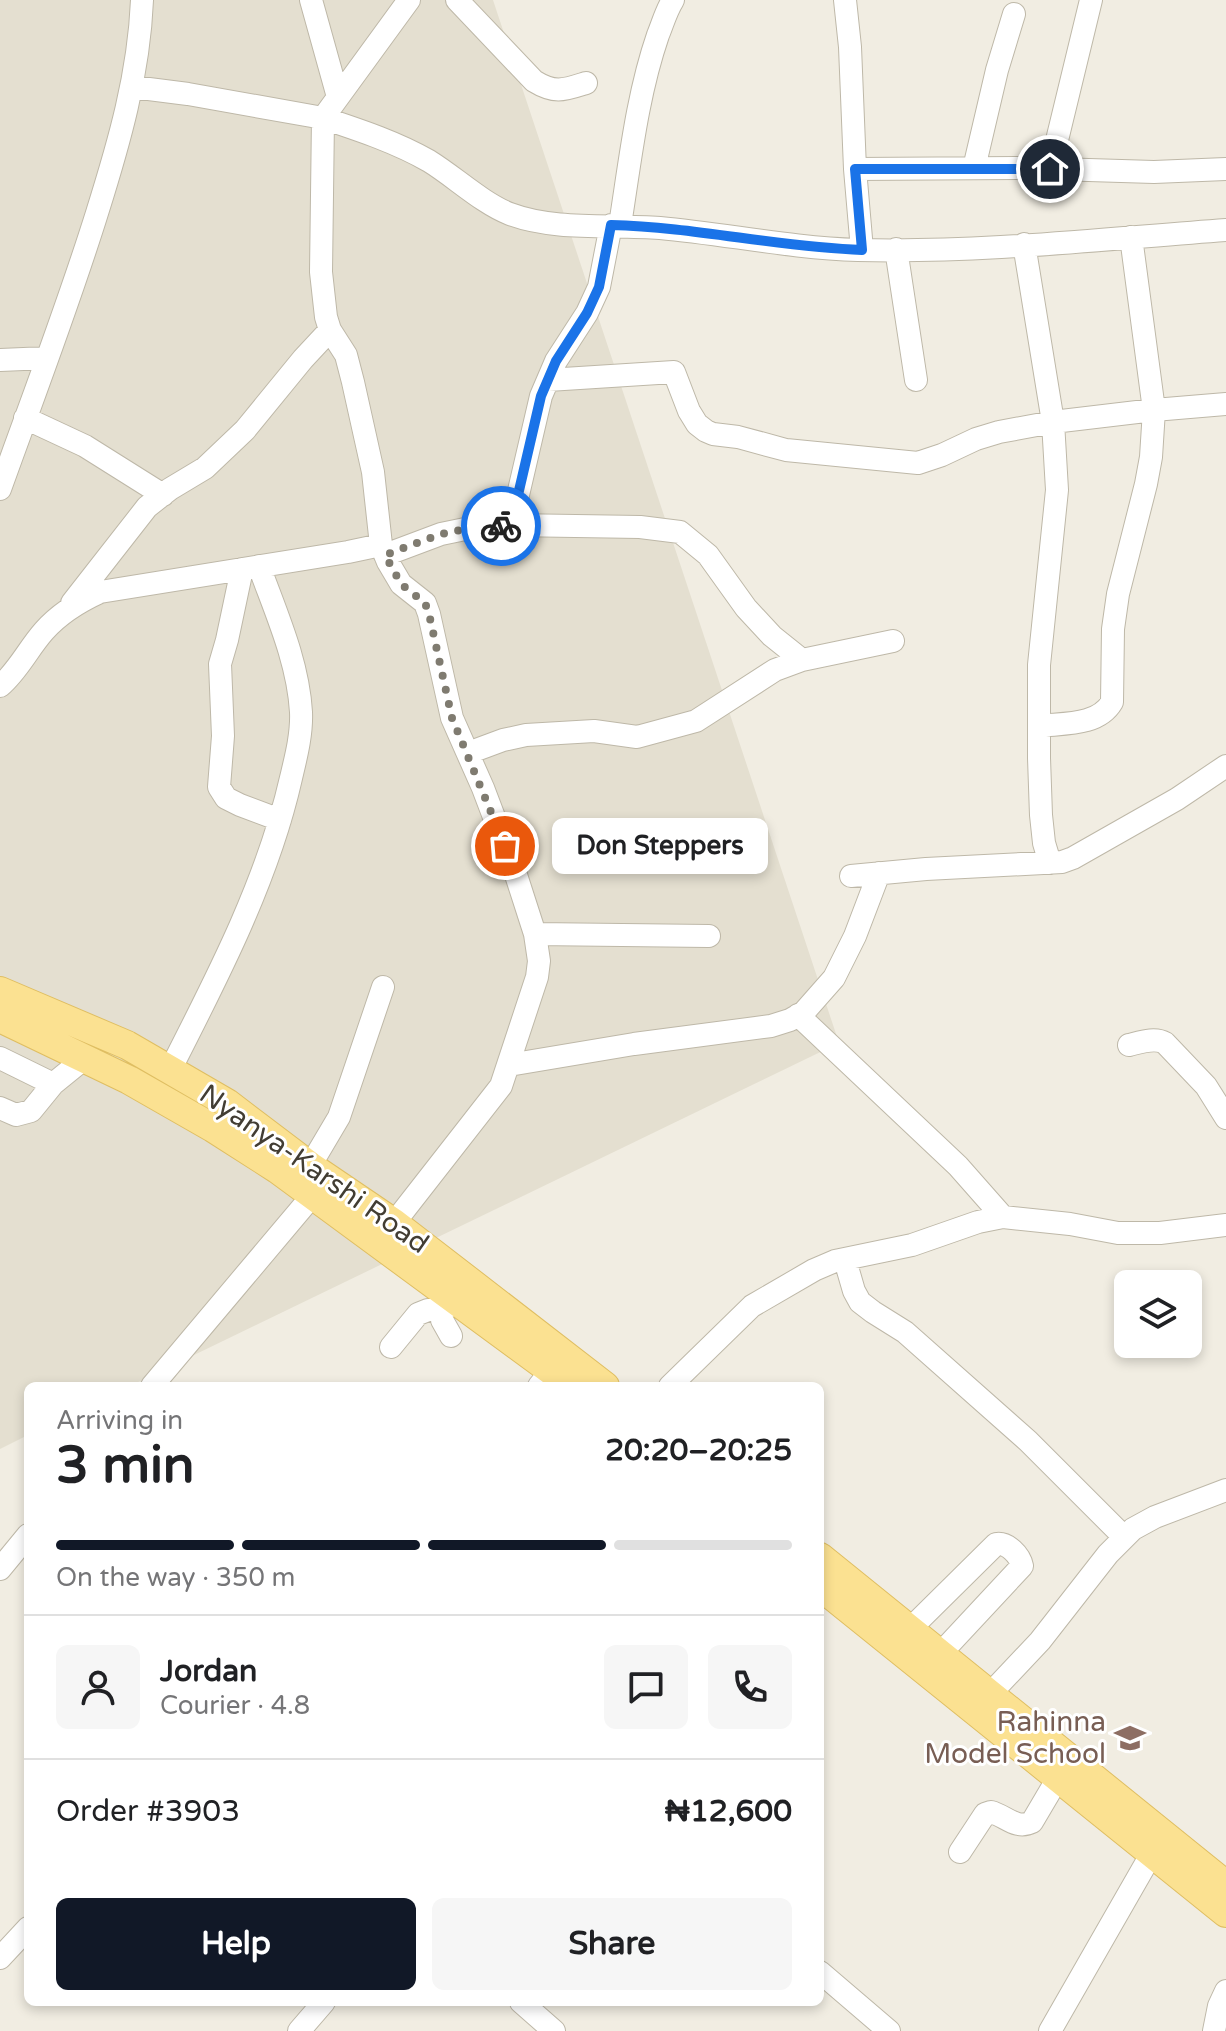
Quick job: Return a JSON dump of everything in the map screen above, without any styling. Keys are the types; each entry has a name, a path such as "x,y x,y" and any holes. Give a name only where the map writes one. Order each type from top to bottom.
{"main road":[{"name":"Nyanya-Karshi Road","path":"0,991 127,1045 227,1103 310,1166 394,1223 552,1371"},
{"name":"Nyanya-Karshi Road","path":"0,1018 129,1080 213,1128 277,1169 450,1306 552,1371 591,1382"},
{"path":"824,1560 1226,1885"},
{"path":"824,1589 1226,1913"}],"street":[{"path":"0,489 112,165 133,87 142,0"},
{"path":"311,0 338,97"},
{"path":"394,1223 501,1086 537,977 539,961 535,934 511,861 452,718 425,603 401,584 383,550 373,472 353,382 346,355 330,330 326,317 321,272 323,118 409,0"},
{"path":"457,0 534,81 549,90 586,83"},
{"path":"511,525 541,396 556,361 587,313 599,287 640,101 673,0"},
{"path":"845,0 862,250"},
{"path":"1050,169 1091,0"},
{"path":"974,168 1014,14"},
{"path":"133,87 323,118 399,145 508,213 537,221 703,232 827,249 862,250 965,248 1226,230"},
{"path":"855,169 1154,172 1226,169"},
{"path":"1039,726 1089,721 1107,710 1112,702 1113,629 1118,594 1146,484 1154,410 1131,237"},
{"path":"1024,244 1053,422 1057,490 1039,665 1041,815 1050,863"},
{"path":"896,249 916,380"},
{"path":"0,686 43,632 68,607 147,507 205,468 245,430 330,330"},
{"path":"0,360 47,358"},
{"path":"548,380 674,372 697,424 713,434 738,437 786,450 918,463 999,432 1053,422 1226,404"},
{"path":"25,418 85,446 163,495"},
{"path":"68,607 100,592 348,552 383,550 470,528 511,525 640,527 680,532 708,555 746,608 772,636 802,660"},
{"path":"250,567 220,664 223,736 219,787 226,798 280,820"},
{"path":"170,1070 208,997 243,919 280,820 300,735 301,712 291,656 250,567"},
{"path":"468,753 526,735 594,731 637,737 696,721 775,670 802,660 893,641"},
{"path":"851,876 1050,863 1073,858 1177,799 1226,766"},
{"path":"509,1065 771,1026 790,1020 804,1012 834,978 855,936 879,873"},
{"path":"535,934 709,936"},
{"path":"310,1166 339,1117 383,987"},
{"path":"798,1015 958,1166 1003,1217"},
{"path":"1129,1045 1153,1040 1165,1043 1206,1086 1226,1118"},
{"path":"0,1058 53,1084"},
{"path":"0,1108 16,1115 31,1111 53,1084 85,1058"},
{"path":"155,1382 312,1196"},
{"path":"674,1382 752,1306 814,1270 912,1245 978,1222 1003,1217 1118,1233 1160,1233 1226,1225"},
{"path":"845,1260 860,1302 905,1332 1028,1441 1124,1537"},
{"path":"450,1306 442,1320 451,1336"},
{"path":"391,1347 418,1314 450,1306"},
{"path":"990,1694 1040,1641 1108,1554 1133,1529 1155,1517 1226,1490"},
{"path":"0,1569 24,1540"},
{"path":"909,1630 996,1544 1006,1545 1022,1566 940,1654"},
{"path":"960,1852 985,1814 991,1812 1016,1825 1025,1826 1032,1822 1058,1778"},
{"path":"1050,2031 1152,1853"},
{"path":"0,1958 24,1932"},
{"path":"824,1975 889,2031"},
{"path":"1214,2031 1226,1991"},
{"path":"299,2031 321,2006"},
{"path":"525,2006 549,2030"}],"shaded area":[{"path":"0,0 493,0 839,1043 138,1382 24,1382 24,1437 0,1449"}],"way so far":[{"path":"501,526 441,534 385,555 401,584 425,603 452,718 505,846"}],"place":[{"name":"Don Steppers","path":"505,846"},
{"name":"Rahinna Model School","path":"1130,1738"}],"route":[{"path":"501,526 511,525 541,396 556,361 587,313 599,287 611,225 703,232 827,249 862,250 855,169 1050,169"}]}
